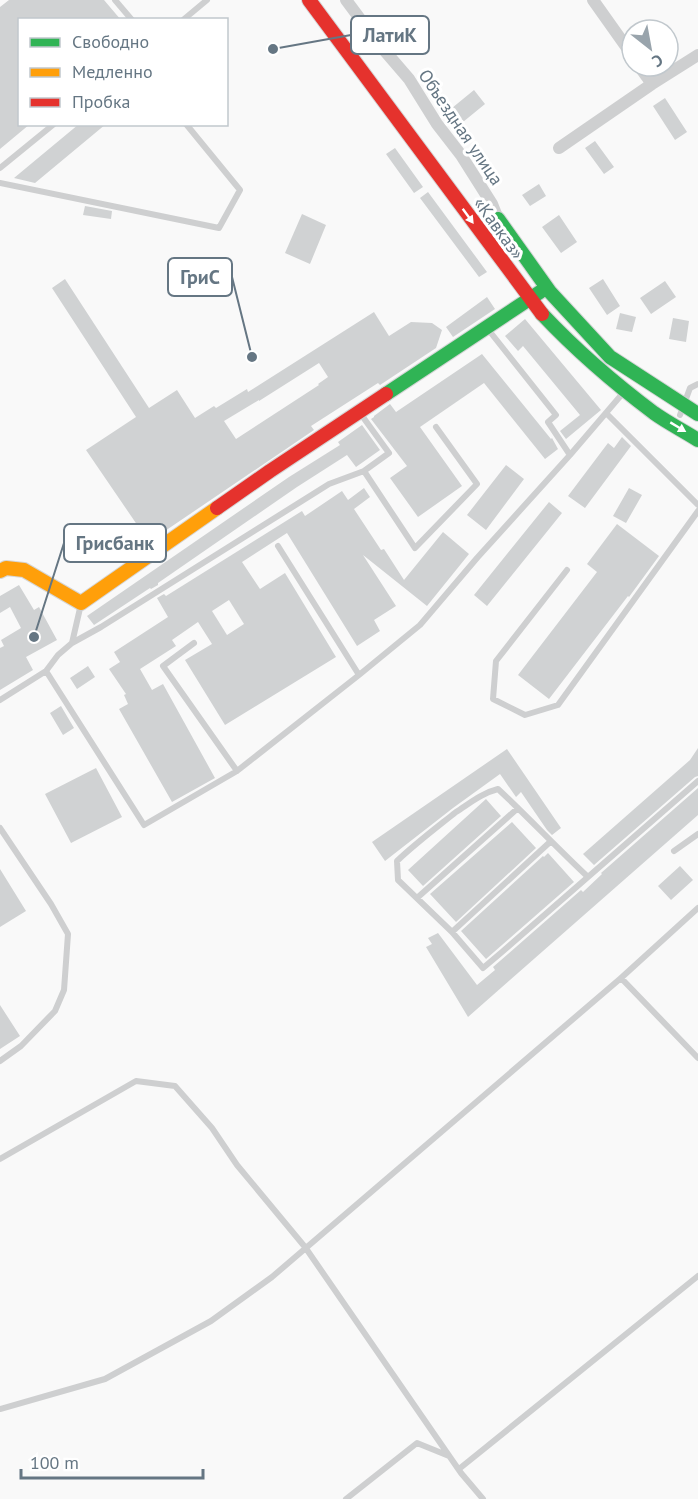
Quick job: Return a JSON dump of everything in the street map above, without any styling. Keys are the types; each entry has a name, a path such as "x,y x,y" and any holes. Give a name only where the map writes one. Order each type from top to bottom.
{"main road":[{"name":"«Кавказ»","path":"309,0 534,295 550,306 582,341 657,401 690,409 698,426"},
{"name":"«Кавказ»","path":"322,0 440,161 496,225 534,295 541,313 568,341 626,390 656,414 698,440"},
{"name":"Объездная улица","path":"496,225 549,292 610,357 690,409"},
{"path":"0,571 6,568 24,570 81,603 270,471 534,295"}],"street":[{"name":"Объездная улица","path":"346,0 409,79 437,124 461,156 492,204 496,225"},
{"path":"593,0 620,38"},
{"path":"559,148 698,55"},
{"path":"648,78 652,84"}],"lane":[{"path":"115,0 130,18"},
{"path":"185,18 207,0"},
{"path":"0,168 52,126"},
{"path":"0,183 219,228 240,190 188,126"},
{"path":"487,327 555,415 548,422 570,455"},
{"path":"690,409 690,388 698,384"},
{"path":"46,671 144,825 237,771 420,625 626,390"},
{"path":"0,700 46,671 58,655 72,644 329,484 363,471 388,453 359,412"},
{"path":"606,413 698,505"},
{"path":"363,471 416,548 477,484 436,427"},
{"path":"567,570 496,661 494,699 525,715 558,705 698,511"},
{"path":"278,546 359,675"},
{"path":"72,644 81,603"},
{"path":"194,642 163,666 237,771"},
{"path":"588,877 498,789 486,792 426,834 397,861 398,880 452,932 483,968 502,952 588,877 698,781"},
{"path":"417,898 518,808"},
{"path":"0,828 51,904 68,934 64,990 55,1011 21,1046 0,1060"},
{"path":"674,851 698,834"},
{"path":"452,932 550,842"},
{"path":"0,1409 105,1379 211,1321 272,1276 621,978 698,908"},
{"path":"621,978 698,1058"},
{"path":"0,1159 136,1081 175,1086 212,1128 237,1165 305,1247 449,1456 483,1499"},
{"path":"459,1469 698,1276"},
{"path":"345,1499 417,1443 449,1456"}],"building":[{"path":"9,0 104,0 119,18 18,18 18,126 28,126 0,149 0,7"},
{"path":"474,90 485,104 463,122 452,108"},
{"path":"665,98 687,132 675,140 653,106"},
{"path":"77,126 104,126 35,183 14,178"},
{"path":"595,141 614,167 604,174 585,148"},
{"path":"395,148 423,187 414,193 386,154"},
{"path":"539,184 546,196 530,206 522,195"},
{"path":"428,192 487,272 479,277 420,198"},
{"path":"85,206 112,211 111,219 83,215"},
{"path":"302,214 326,225 310,264 285,253"},
{"path":"559,215 577,242 561,253 542,227"},
{"path":"65,279 149,408 177,390 195,418 247,389 248,392 374,312 389,336 411,322 432,323 442,330 436,348 311,426 314,430 131,554 124,544 142,532 86,450 136,417 52,288","holes":["319,363 328,377 236,439 224,421"]},
{"path":"603,279 620,306 607,315 589,288"},
{"path":"665,281 676,297 651,314 640,298"},
{"path":"487,297 495,309 453,337 446,327"},
{"path":"620,313 636,317 632,332 616,329"},
{"path":"673,318 689,321 686,342 669,339"},
{"path":"525,319 601,410 566,439 560,431 580,415 523,346 518,351 505,336"},
{"path":"482,354 552,438 558,449 545,459 484,383 420,427 462,486 418,517 390,478 407,466 371,419 390,404 396,412"},
{"path":"362,425 380,450 356,467 347,455 297,487 158,585 94,625 87,616 289,477 340,445 338,442"},
{"path":"622,437 631,446 585,508 568,496 608,443 614,448"},
{"path":"506,465 524,479 486,530 467,515"},
{"path":"364,488 370,497 354,509 404,580 443,532 469,554 427,606 363,555 396,606 374,620 380,631 357,646 287,533 242,562 260,589 285,573 336,657 225,725 185,660 212,644 198,622 172,640 176,646 140,669 152,690 163,684 215,778 172,802 119,709 128,704 124,695 126,694 109,669 120,662 114,652 168,617 157,598 164,594 166,596 302,511 305,516 342,491 348,500","holes":["229,600 244,624 227,635 212,611"]},
{"path":"629,488 642,495 626,523 613,516"},
{"path":"549,502 562,513 487,606 474,595"},
{"path":"617,524 659,556 549,699 518,675 597,572 587,564"},
{"path":"19,585 34,610 39,607 57,640 26,657 33,670 0,690 0,648 4,646 1,640 21,628 10,607 0,613 0,596"},
{"path":"88,666 95,677 77,689 70,678"},
{"path":"61,706 74,728 63,735 50,713"},
{"path":"698,748 698,776 594,865 583,854 690,760"},
{"path":"507,749 561,828 552,835 521,792 516,797 500,774 385,861 372,842"},
{"path":"96,768 122,817 71,843 45,794"},
{"path":"698,788 698,815 468,1017 426,947 432,944 428,938 438,933 477,985 495,970 493,967 581,890 583,892 601,873"},
{"path":"486,799 501,816 423,886 408,870"},
{"path":"512,822 536,848 456,922 430,894"},
{"path":"548,853 574,882 486,959 461,931"},
{"path":"680,866 693,880 671,900 658,886"},
{"path":"0,869 26,911 0,927"},
{"path":"0,1005 20,1036 0,1049"}],"traffic: fast":[{"path":"498,219 550,292 610,357 698,414"},
{"path":"386,394 540,292"},
{"path":"542,314 624,390 659,417 698,440"}],"traffic: slow":[{"path":"0,571 6,568 24,570 81,603 217,508"}],"traffic: jam":[{"path":"309,0 542,314"},
{"path":"217,508 386,394"}],"place":[{"name":"ЛатиК","path":"273,49"},
{"name":"ГриС","path":"252,357"},
{"name":"Грисбанк","path":"34,637"}]}
